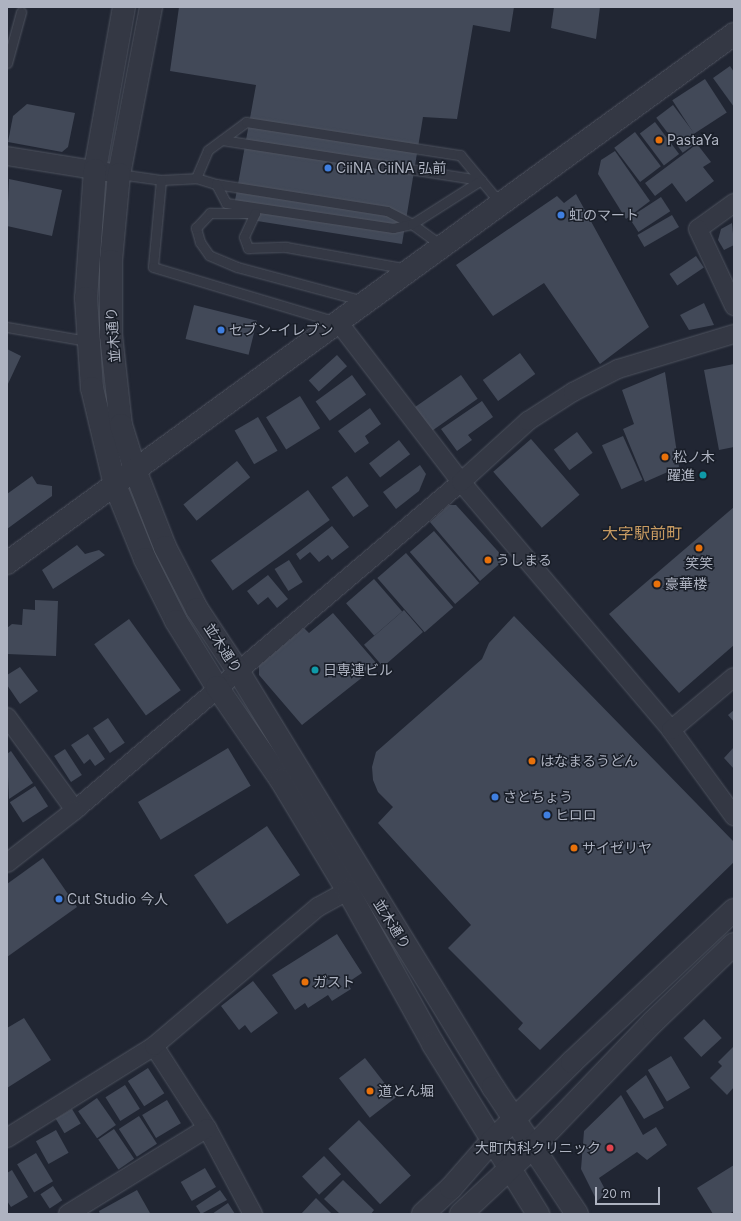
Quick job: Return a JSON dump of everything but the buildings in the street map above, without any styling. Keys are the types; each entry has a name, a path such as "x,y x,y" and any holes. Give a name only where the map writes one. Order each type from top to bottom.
{"street":[{"name":"並木通り","path":"124,7 94,170 86,298 87,341 92,388 115,485 145,559 176,621 217,687 357,886 514,1119 534,1146 577,1214"},
{"name":"並木通り","path":"151,7 119,174 111,261 111,335 121,425 135,470 165,547 197,609 238,671 357,886 429,1037 538,1214"},
{"path":"7,563 444,247 734,34"},
{"path":"7,156 119,174"},
{"path":"734,203 698,229 734,306"},
{"path":"339,323 461,482 671,730 734,816"},
{"path":"7,863 75,810 198,706 217,687 238,671 461,482 528,421 573,392 618,369 734,334"},
{"path":"671,730 734,677"},
{"path":"7,717 75,810"},
{"path":"7,1138 154,1046 318,906 357,886"},
{"path":"423,1214 451,1188 492,1141 514,1119 734,910"},
{"path":"461,1214 534,1146 654,1021 734,944"},
{"path":"154,1046 207,1128 253,1214"},
{"path":"68,1214 207,1128"}],"lane":[{"path":"7,63 21,12"},
{"path":"196,178 208,150 246,122 460,155 501,205"},
{"path":"222,140 481,180"},
{"path":"119,174 161,180 196,178 216,184 387,211 412,224 444,247"},
{"path":"161,180 153,267 339,323"},
{"path":"216,184 226,202 393,228 412,224 481,180"},
{"path":"367,302 331,291 237,267 209,255 200,242 196,228 210,213 255,213 244,237 248,248 286,247 364,260 411,270"},
{"path":"7,327 87,341"}],"place":[{"name":"PastaYa","path":"659,140"},
{"name":"CiiNA CiiNA 弘前","path":"328,168"},
{"name":"虹のマート","path":"561,215"},
{"name":"セブン-イレブン","path":"221,330"},
{"name":"松ノ木","path":"665,457"},
{"name":"躍進","path":"703,475"},
{"name":"笑笑","path":"699,548"},
{"name":"うしまる","path":"488,560"},
{"name":"豪華楼","path":"657,584"},
{"name":"日専連ビル","path":"315,670"},
{"name":"はなまるうどん","path":"532,761"},
{"name":"さとちょう","path":"495,797"},
{"name":"ヒロロ","path":"547,815"},
{"name":"サイゼリヤ","path":"574,848"},
{"name":"Cut Studio 今人","path":"59,899"},
{"name":"ガスト","path":"305,982"},
{"name":"道とん堀","path":"370,1091"},
{"name":"大町内科クリニック","path":"610,1148"}],"district":[{"name":"大字駅前町","path":"642,533"}]}
